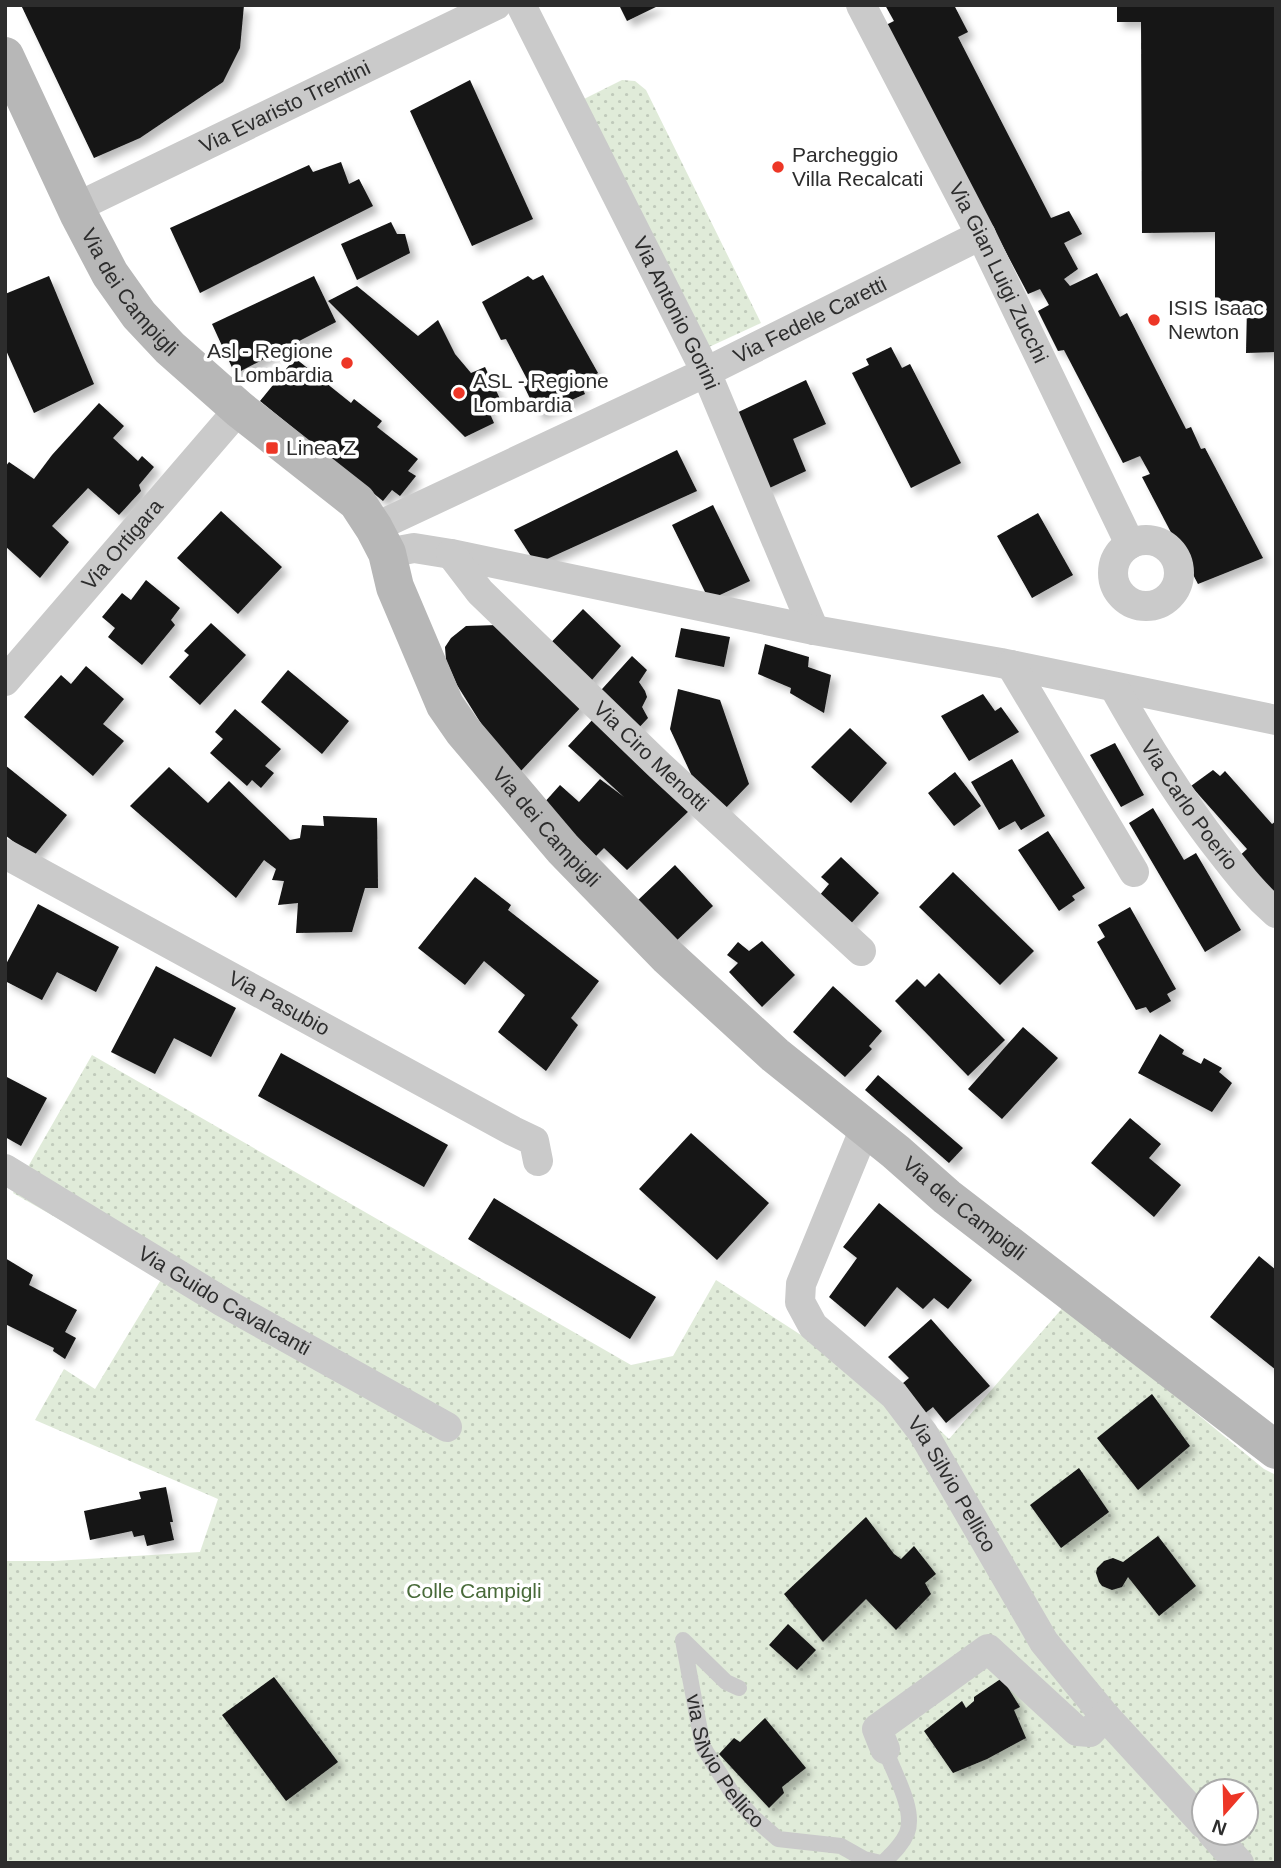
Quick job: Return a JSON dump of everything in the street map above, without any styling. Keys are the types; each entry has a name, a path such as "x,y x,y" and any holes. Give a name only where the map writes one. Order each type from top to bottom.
{"street":[{"name":"Via Evaristo Trentini","path":"75,208 496,5"},
{"name":"Via Antonio Gorini","path":"522,5 706,372 814,630"},
{"name":"Via Gian Luigi Zucchi","path":"861,5 981,235 1130,544"},
{"name":"Via dei Campigli","path":"5,55 75,208 110,274 139,315 170,348 239,409 357,502 380,541 395,587 445,705 563,849 668,957 775,1055 896,1152 947,1197 1276,1450"},
{"name":"Via Fedele Caretti","path":"380,541 706,372 981,235"},
{"name":"Via Ortigara","path":"5,681 239,409"},
{"path":"380,541 814,630 1011,665 1276,720"},
{"name":"Via Ciro Menotti","path":"451,554 480,592 659,765 861,951"},
{"path":"1011,665 1134,872"},
{"name":"Via Carlo Poerio","path":"1114,687 1153,756 1196,820 1254,894 1276,913"},
{"name":"Via Pasubio","path":"5,853 534,1141 538,1161"},
{"name":"Via Silvio Pellico","path":"865,1128 801,1284 800,1302 813,1326 894,1395 923,1433 1044,1642 1105,1716 1190,1809"},
{"name":"Via Guido Cavalcanti","path":"5,1169 223,1302 447,1427"},
{"name":"via Silvio Pellico","path":"885,1749 877,1729 988,1648 1077,1731 1090,1732 1105,1716"},
{"path":"1225,1847 1239,1863"}],"lane":[{"name":"via Silvio Pellico","path":"739,1688 726,1682 683,1640 703,1747 734,1796 778,1839 841,1846 864,1859 882,1863 896,1851 908,1831 908,1807 885,1749"}],"green space":[{"path":"622,80 635,81 646,90 761,323 709,347 584,99"},
{"name":"Colle Campigli","path":"92,1055 631,1365 673,1356 716,1280 923,1414 949,1439 1065,1305 1264,1469 1276,1475 1276,1863 5,1863 5,1561 55,1561 200,1552 218,1499 35,1420 64,1369 95,1389 162,1278 13,1193"}],"building":[{"path":"21,5 244,5 240,48 223,82 140,138 94,158"},
{"path":"619,5 660,5 627,21"},
{"path":"885,5 954,5 968,32 958,37 1051,218 1069,211 1082,234 1064,243 1078,269 1064,279 1070,286 1097,273 1120,317 1127,313 1186,429 1191,427 1201,449 1205,448 1263,558 1198,584 1142,477 1150,474 1140,456 1123,463 1064,350 1058,351 1038,311 1049,305 1040,289 1028,294 886,25 894,21"},
{"path":"1117,5 1276,5 1276,352 1246,353 1247,306 1215,305 1215,232 1142,233 1141,22 1117,22"},
{"path":"470,80 533,219 472,246 410,111"},
{"path":"341,162 349,184 359,179 373,206 200,293 170,228 309,165 313,172"},
{"path":"391,222 397,234 405,234 410,253 357,280 341,244"},
{"path":"543,275 598,373 580,383 585,394 538,415 523,384 528,381 506,339 501,340 482,302 528,276 533,280"},
{"path":"49,276 94,384 34,413 5,348 5,294"},
{"path":"314,276 336,322 235,374 212,324"},
{"path":"357,286 418,336 438,320 455,354 471,373 485,367 501,401 487,407 494,423 465,437 328,301"},
{"path":"891,347 902,368 910,364 961,463 911,488 852,373 869,365 866,359"},
{"path":"295,358 351,403 354,399 382,421 377,427 418,459 408,471 416,476 400,496 392,490 383,501 260,401"},
{"path":"806,380 826,424 793,439 806,471 763,491 730,416"},
{"path":"99,403 124,426 113,438 138,461 142,456 154,467 139,485 141,491 119,515 88,488 52,526 69,542 40,578 5,546 5,467 9,462 34,479"},
{"path":"677,450 697,491 536,564 514,530"},
{"path":"713,505 750,581 709,600 672,525"},
{"path":"221,511 282,567 238,614 177,558"},
{"path":"1038,513 1073,575 1032,598 997,536"},
{"path":"146,580 180,608 171,620 175,625 142,665 108,637 115,628 102,617 122,593 131,600"},
{"path":"583,609 621,646 585,688 543,651"},
{"path":"211,623 246,655 200,705 169,677 189,655 184,651"},
{"path":"498,625 583,705 519,773 482,725 457,685 446,660 445,647 451,638 466,626"},
{"path":"681,628 730,637 724,667 675,657"},
{"path":"765,644 809,657 808,667 831,675 824,713 790,693 791,688 758,674"},
{"path":"632,656 647,670 639,682 647,697 642,707 648,718 632,735 593,699"},
{"path":"86,666 124,699 103,724 124,741 93,776 24,717 61,675 71,684"},
{"path":"288,670 349,721 322,754 261,702"},
{"path":"678,689 720,700 749,784 719,815 689,786 691,774 670,729"},
{"path":"983,694 995,711 1001,707 1019,732 969,761 941,716"},
{"path":"235,709 281,749 265,766 274,773 261,788 252,780 247,786 210,753 223,739 215,732"},
{"path":"596,716 690,810 627,870 604,848 596,856 543,804 560,785 579,802 600,779 624,797 568,746"},
{"path":"850,728 887,763 851,803 811,767"},
{"path":"1115,743 1144,795 1121,807 1090,755"},
{"path":"1012,759 1045,816 1021,830 1015,821 999,830 971,782"},
{"path":"5,765 67,815 33,857 5,835"},
{"path":"169,767 208,803 229,781 290,840 300,838 302,825 324,826 323,816 377,818 378,888 365,888 352,932 296,933 298,903 278,905 284,881 272,880 276,869 264,860 236,898 130,806"},
{"path":"1213,770 1220,776 1225,771 1272,824 1276,821 1276,901 1235,860 1247,849 1191,786"},
{"path":"955,772 981,806 954,826 928,793"},
{"path":"1153,808 1184,860 1196,853 1241,930 1205,952 1129,823"},
{"path":"1048,831 1085,888 1072,896 1075,900 1059,911 1018,850"},
{"path":"841,857 879,893 844,931 814,902 829,884 821,877"},
{"path":"675,865 713,906 674,943 636,902"},
{"path":"953,872 1034,951 1000,985 919,907"},
{"path":"475,877 511,905 508,910 599,981 571,1018 578,1025 546,1071 498,1032 525,995 484,961 465,985 418,948"},
{"path":"38,904 119,947 96,992 57,972 42,1000 5,981 5,966"},
{"path":"1130,907 1176,989 1167,994 1171,1001 1150,1013 1146,1007 1136,1010 1097,942 1105,937 1098,925"},
{"path":"762,941 795,975 762,1007 729,972 738,963 727,955 738,942 749,951"},
{"path":"156,966 236,1008 211,1057 174,1038 155,1074 111,1052"},
{"path":"939,973 1005,1040 968,1076 895,1001 917,979 925,987"},
{"path":"833,986 882,1031 869,1046 872,1049 845,1077 793,1032"},
{"path":"1023,1027 1058,1058 1002,1119 968,1089"},
{"path":"1160,1034 1184,1050 1182,1054 1201,1064 1204,1058 1222,1068 1219,1072 1232,1083 1212,1112 1138,1073"},
{"path":"281,1053 448,1145 424,1187 258,1096"},
{"path":"878,1075 963,1148 949,1163 865,1090"},
{"path":"5,1076 47,1098 21,1146 5,1137"},
{"path":"1130,1118 1161,1144 1149,1158 1181,1185 1154,1217 1091,1163"},
{"path":"691,1133 769,1203 717,1260 639,1189"},
{"path":"494,1198 656,1297 630,1339 468,1239"},
{"path":"879,1203 972,1280 948,1309 934,1298 923,1309 897,1287 865,1327 829,1297 857,1258 843,1247"},
{"path":"1259,1256 1276,1270 1276,1370 1210,1317"},
{"path":"5,1258 33,1275 29,1285 77,1310 65,1332 76,1338 65,1359 53,1351 54,1348 5,1324"},
{"path":"931,1319 990,1386 946,1423 933,1407 919,1418 896,1389 909,1378 888,1357"},
{"path":"1152,1394 1190,1446 1138,1490 1097,1438"},
{"path":"1079,1468 1109,1512 1061,1548 1030,1505"},
{"path":"166,1487 174,1540 147,1546 144,1535 134,1537 132,1531 90,1540 84,1511 141,1499 139,1492"},
{"path":"866,1517 894,1554 901,1559 914,1546 936,1574 925,1583 931,1594 896,1630 866,1599 823,1642 784,1594"},
{"path":"1158,1536 1196,1586 1159,1616 1128,1577 1122,1587 1112,1590 1102,1586 1096,1573 1104,1561 1113,1558 1123,1562"},
{"path":"788,1624 816,1650 797,1670 769,1645"},
{"path":"274,1677 338,1762 286,1801 222,1715"},
{"path":"1002,1678 1020,1707 1014,1710 1026,1738 953,1773 924,1731 962,1701 966,1708 974,1701 974,1697"},
{"path":"765,1718 806,1768 782,1787 784,1793 769,1808 719,1754 734,1738 740,1742"}],"place":[{"name":"Parcheggio Villa Recalcati","path":"778,167"},
{"name":"ISIS Isaac Newton","path":"1154,320"},
{"name":"Asl - Regione Lombardia","path":"347,363"},
{"name":"ASL - Regione Lombardia","path":"459,393"},
{"name":"Linea Z","path":"272,448"}]}
